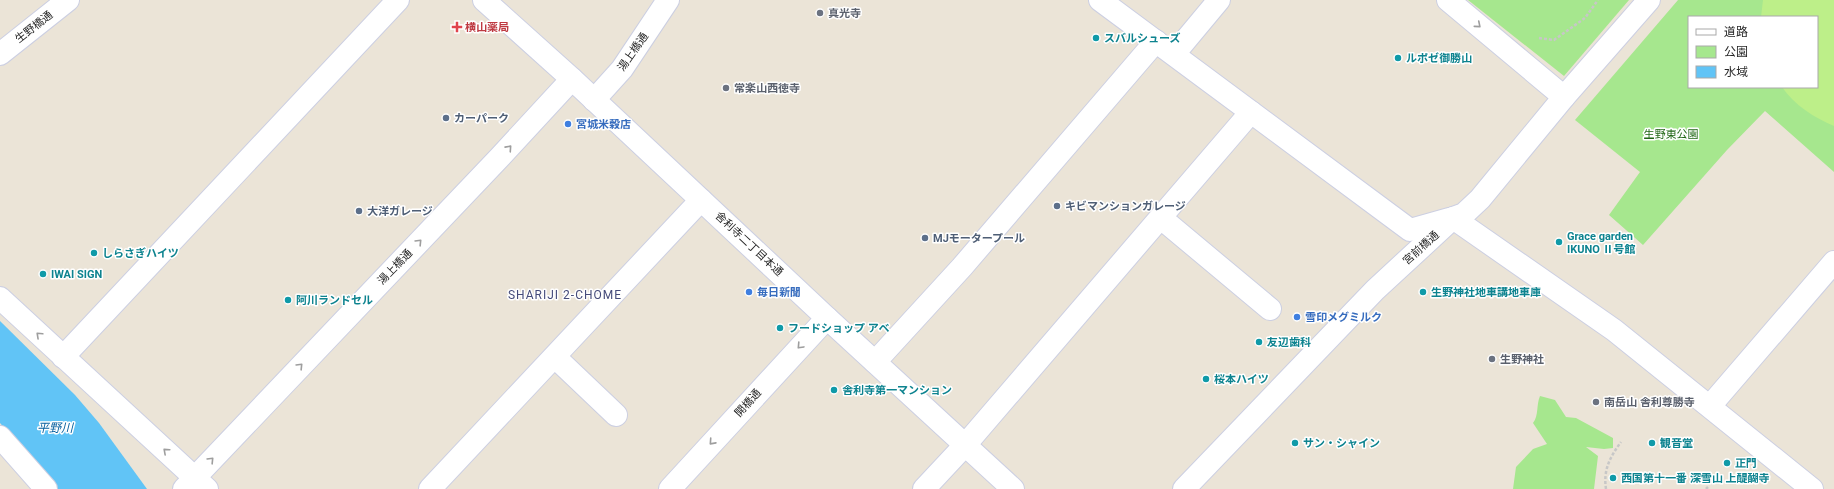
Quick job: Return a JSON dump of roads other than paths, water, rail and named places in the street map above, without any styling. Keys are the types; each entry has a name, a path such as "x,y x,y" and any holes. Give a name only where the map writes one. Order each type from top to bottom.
{"street":[{"name":"生野橋通","path":"0,54 68,0"},
{"path":"63,357 398,0"},
{"name":"舎利寺二丁目本通","path":"484,0 572,79 827,318 966,444 1013,489"},
{"name":"湯上橋通","path":"594,100 622,69 668,0"},
{"path":"1100,0 1410,230 1453,218 1614,330 1812,489"},
{"path":"1174,54 1219,0"},
{"path":"1448,0 1564,97"},
{"name":"宮前橋通","path":"1184,489 1375,290 1453,218 1464,214 1480,199 1564,97 1649,0"},
{"path":"875,362 962,267 1156,41"},
{"name":"湯上橋通","path":"195,485 572,79"},
{"path":"924,489 966,444 1251,112"},
{"path":"430,489 555,358 701,200"},
{"path":"1161,218 1270,309"},
{"path":"1710,406 1834,262"},
{"path":"0,298 195,485"},
{"name":"開橋通","path":"670,489 827,318"},
{"path":"555,358 616,415"},
{"path":"0,437 46,489"}],"water":[{"name":"平野川","path":"0,321 75,395 99,423 147,489 57,489 0,423"}],"place":[{"name":"真光寺","path":"820,13"},
{"name":"横山薬局","path":"457,27"},
{"name":"スバルシューズ","path":"1096,38"},
{"name":"ルポゼ御勝山","path":"1398,58"},
{"name":"常楽山西徳寺","path":"726,88"},
{"name":"カーパーク","path":"446,118"},
{"name":"宮城米穀店","path":"568,124"},
{"name":"キビマンションガレージ","path":"1057,206"},
{"name":"大洋ガレージ","path":"359,211"},
{"name":"MJモータープール","path":"925,238"},
{"name":"Grace garden IKUNO Ⅱ号館","path":"1559,242"},
{"name":"しらさぎハイツ","path":"94,253"},
{"name":"IWAI SIGN","path":"43,274"},
{"name":"毎日新聞","path":"749,292"},
{"name":"生野神社地車講地車庫","path":"1423,292"},
{"name":"阿川ランドセル","path":"288,300"},
{"name":"雪印メグミルク","path":"1297,317"},
{"name":"フードショップ アベ","path":"780,328"},
{"name":"友辺歯科","path":"1259,342"},
{"name":"生野神社","path":"1492,359"},
{"name":"桜本ハイツ","path":"1206,379"},
{"name":"舎利寺第一マンション","path":"834,390"},
{"name":"南岳山 舎利尊勝寺","path":"1596,402"},
{"name":"サン・シャイン","path":"1295,443"},
{"name":"観音堂","path":"1652,443"},
{"name":"正門","path":"1727,463"},
{"name":"西国第十一番 深雪山 上醍醐寺","path":"1613,478"}],"district":[{"name":"SHARIJI 2-CHOME","path":"565,295"}],"park label":[{"name":"生野東公園","path":"1671,134"}]}
